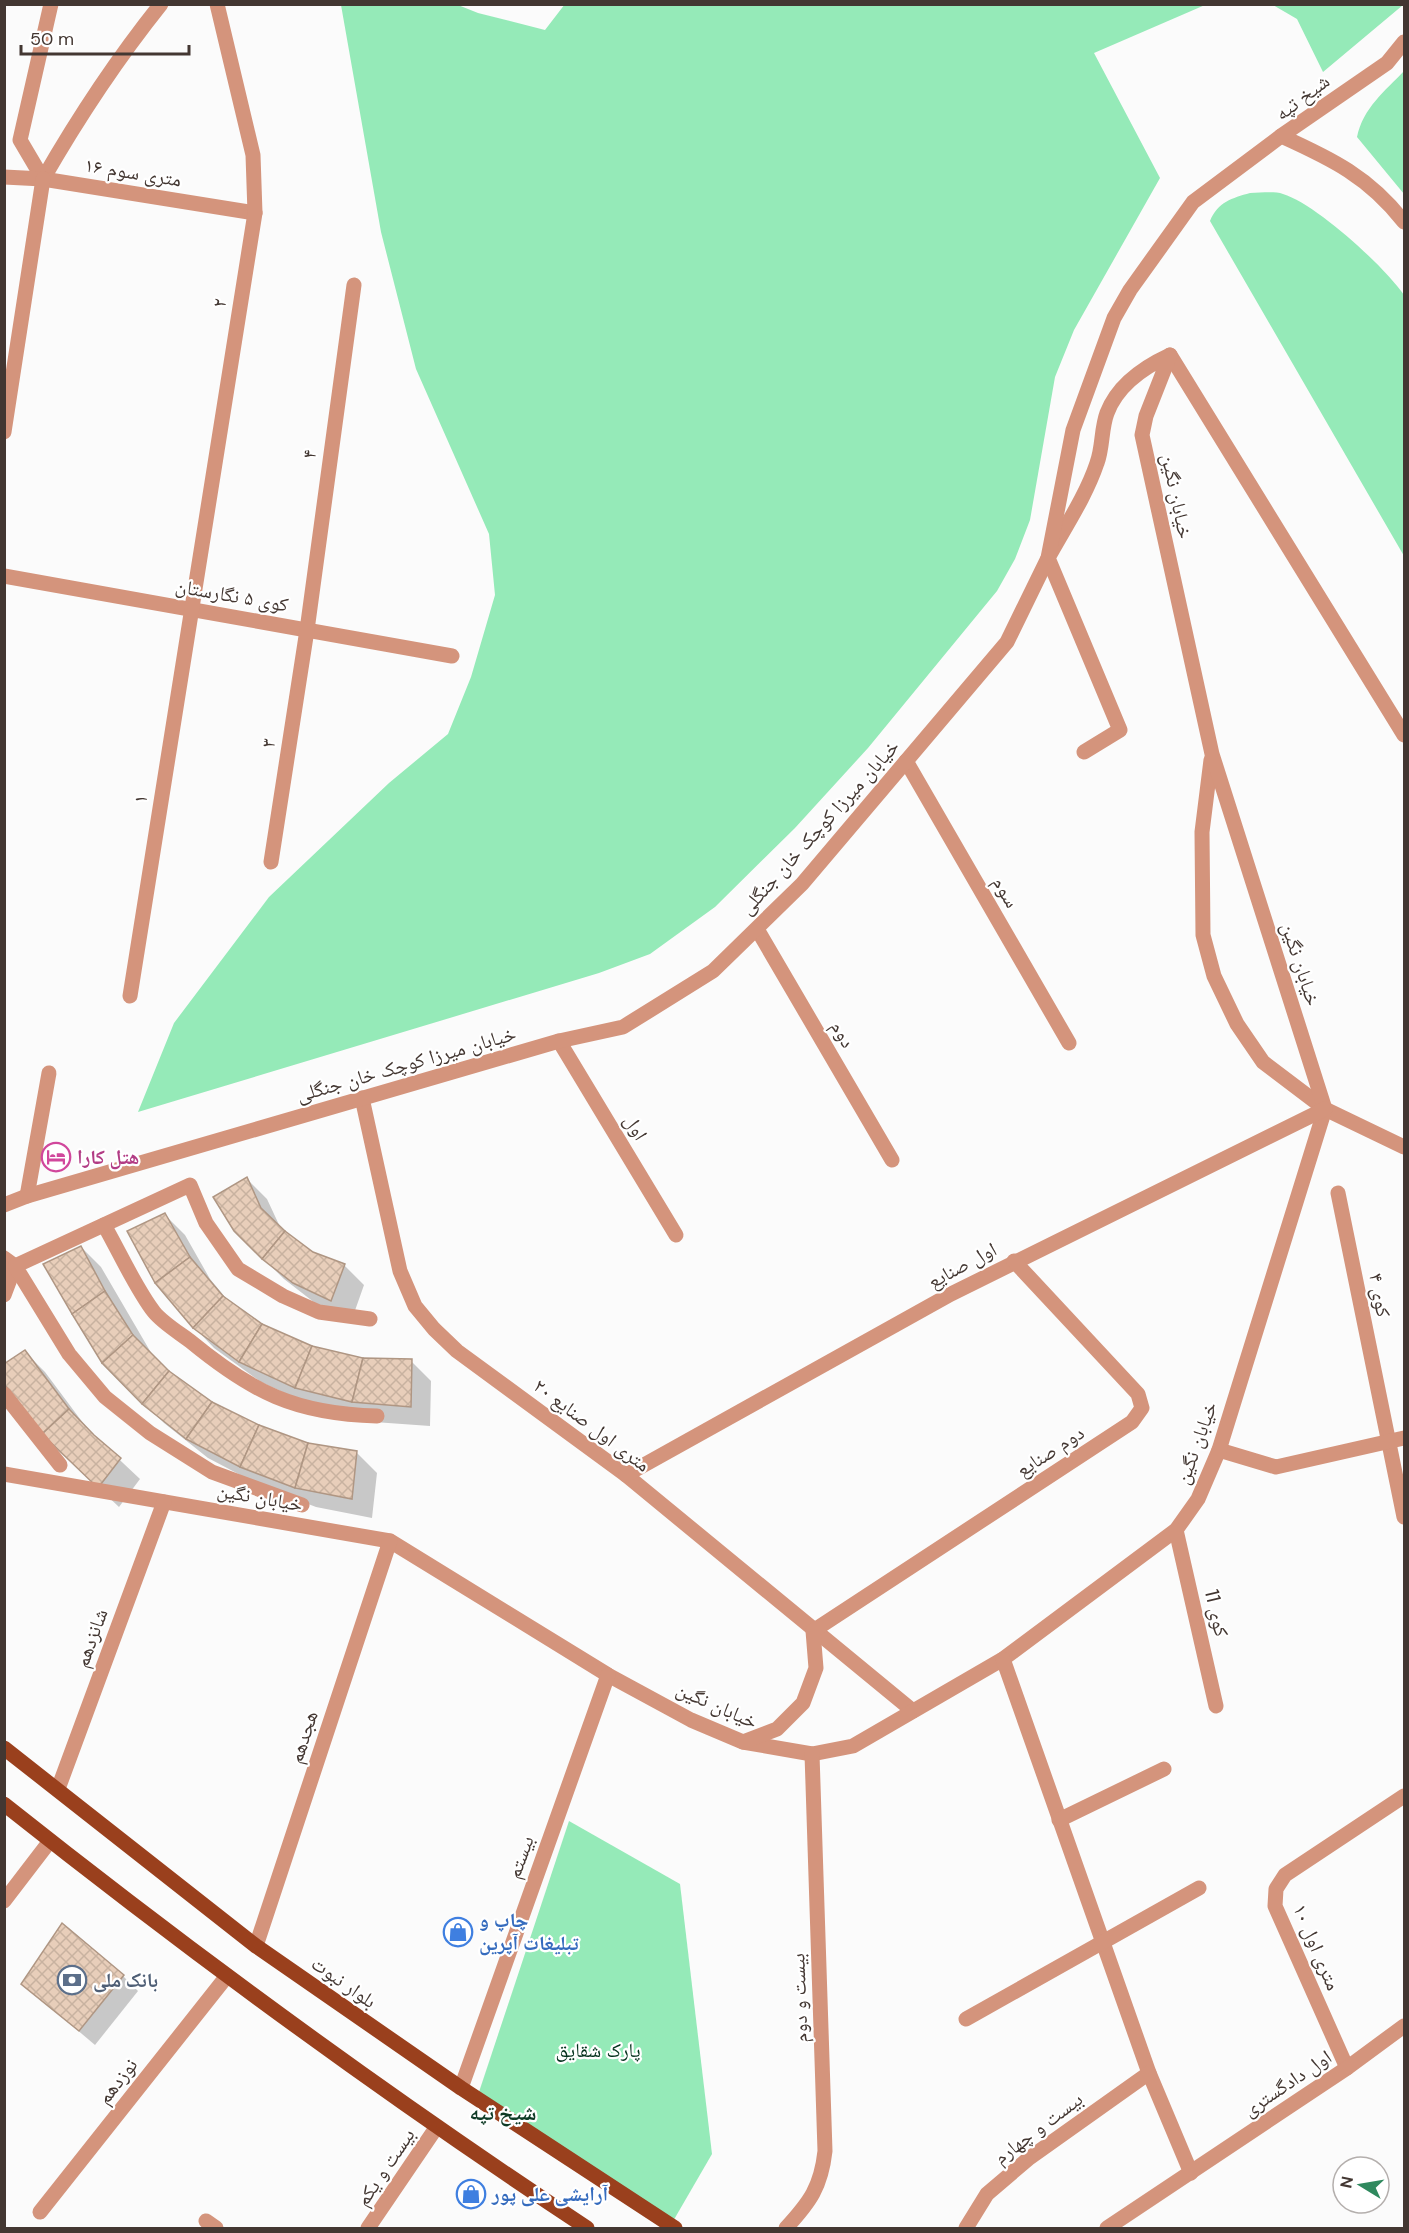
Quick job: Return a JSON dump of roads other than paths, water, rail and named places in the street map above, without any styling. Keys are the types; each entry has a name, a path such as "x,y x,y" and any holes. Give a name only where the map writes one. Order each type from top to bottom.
{"main road":[{"name":"بلوار نبوت","path":"4,1748 256,1946 461,2088 675,2229"},
{"path":"4,1804 226,1976 436,2128 587,2229"}],"street":[{"path":"43,179 20,140 51,4"},
{"path":"4,432 43,179 79,118 136,35 161,4"},
{"name":"۲","path":"191,609 255,213 253,155 217,4"},
{"name":"شیخ تپه","path":"1281,136 1387,63 1404,42"},
{"name":"شیخ تپه","path":"1281,136 1335,161 1384,196 1404,222"},
{"name":"خیابان میرزا کوچک خان جنگلی","path":"4,1205 27,1196 559,1041 623,1027 713,971 802,884 1007,642 1048,558 1073,430 1114,318 1130,290 1193,202 1281,136"},
{"name":"۱۶ متری سوم","path":"4,177 43,179 255,213"},
{"name":"۴","path":"307,630 354,285"},
{"path":"1084,752 1120,730 1048,558 1080,501 1098,462 1107,413 1121,389 1137,373 1170,355 1404,735"},
{"name":"خیابان نگین","path":"4,1474 390,1541 608,1675 692,1720 743,1742 812,1754 853,1746 1003,1659 1176,1530 1198,1499 1219,1450 1325,1109 1212,754 1142,435 1146,416 1170,355"},
{"name":"کوی ۵ نگارستان","path":"4,576 452,656"},
{"name":"۱","path":"130,996 191,609"},
{"name":"۳","path":"271,862 307,630"},
{"path":"1212,754 1202,832 1203,935 1214,976 1237,1024 1263,1062 1325,1109 1404,1147"},
{"name":"سوم","path":"906,761 1069,1043"},
{"name":"دوم","path":"757,929 892,1160"},
{"name":"اول","path":"559,1041 676,1235"},
{"path":"27,1196 49,1073"},
{"name":"۲۰ متری اول صنایع","path":"362,1098 400,1271 415,1306 434,1329 457,1351 626,1475 913,1711"},
{"name":"اول صنایع","path":"626,1475 1014,1261 1325,1109"},
{"path":"10,1262 104,1225 190,1185 206,1224 238,1269 284,1296 319,1312 370,1319"},
{"name":"کوی ۴","path":"1338,1193 1404,1517"},
{"path":"104,1225 154,1313 255,1389 297,1407 377,1416"},
{"name":"دوم صنایع","path":"813,1631 1132,1422 1142,1408 1138,1394 1014,1261"},
{"path":"4,1295 10,1262"},
{"path":"10,1262 69,1354 105,1397 150,1433 212,1472 302,1505"},
{"path":"4,1394 60,1465"},
{"path":"1219,1450 1256,1463 1276,1467 1404,1438"},
{"name":"شانزدهم","path":"58,1789 164,1502"},
{"name":"کوی 11","path":"1176,1530 1216,1706"},
{"name":"هجدهم","path":"256,1946 390,1541"},
{"path":"743,1742 777,1729 803,1703 816,1668 813,1631"},
{"path":"1003,1659 1149,2073 1191,2173"},
{"name":"بیستم","path":"461,2088 608,1675"},
{"name":"بیست و دوم","path":"786,2229 807,2205 822,2178 825,2151 812,1754"},
{"path":"1059,1820 1164,1769"},
{"name":"۱۰ متری اول","path":"1347,2068 1275,1906 1276,1889 1284,1875 1404,1796"},
{"path":"4,1901 50,1840"},
{"path":"966,2019 1200,1888"},
{"name":"نوزدهم","path":"40,2212 226,1976"},
{"name":"اول دادگستری","path":"1107,2229 1347,2068 1404,2026"},
{"name":"بیست و چهارم","path":"966,2229 987,2193 1028,2159 1149,2073"},
{"name":"بیست و یکم","path":"368,2229 436,2128"}],"place":[{"name":"هتل کارا","path":"56,1157"},
{"name":"چاپ و تبلیغات آپرین","path":"458,1932"},
{"name":"بانک ملی","path":"72,1980"},
{"name":"آرایشی علی پور","path":"471,2194"}],"district":[{"name":"شیخ تپه","path":"503,2113"}],"park label":[{"name":"پارک شقایق","path":"598,2050"}]}
